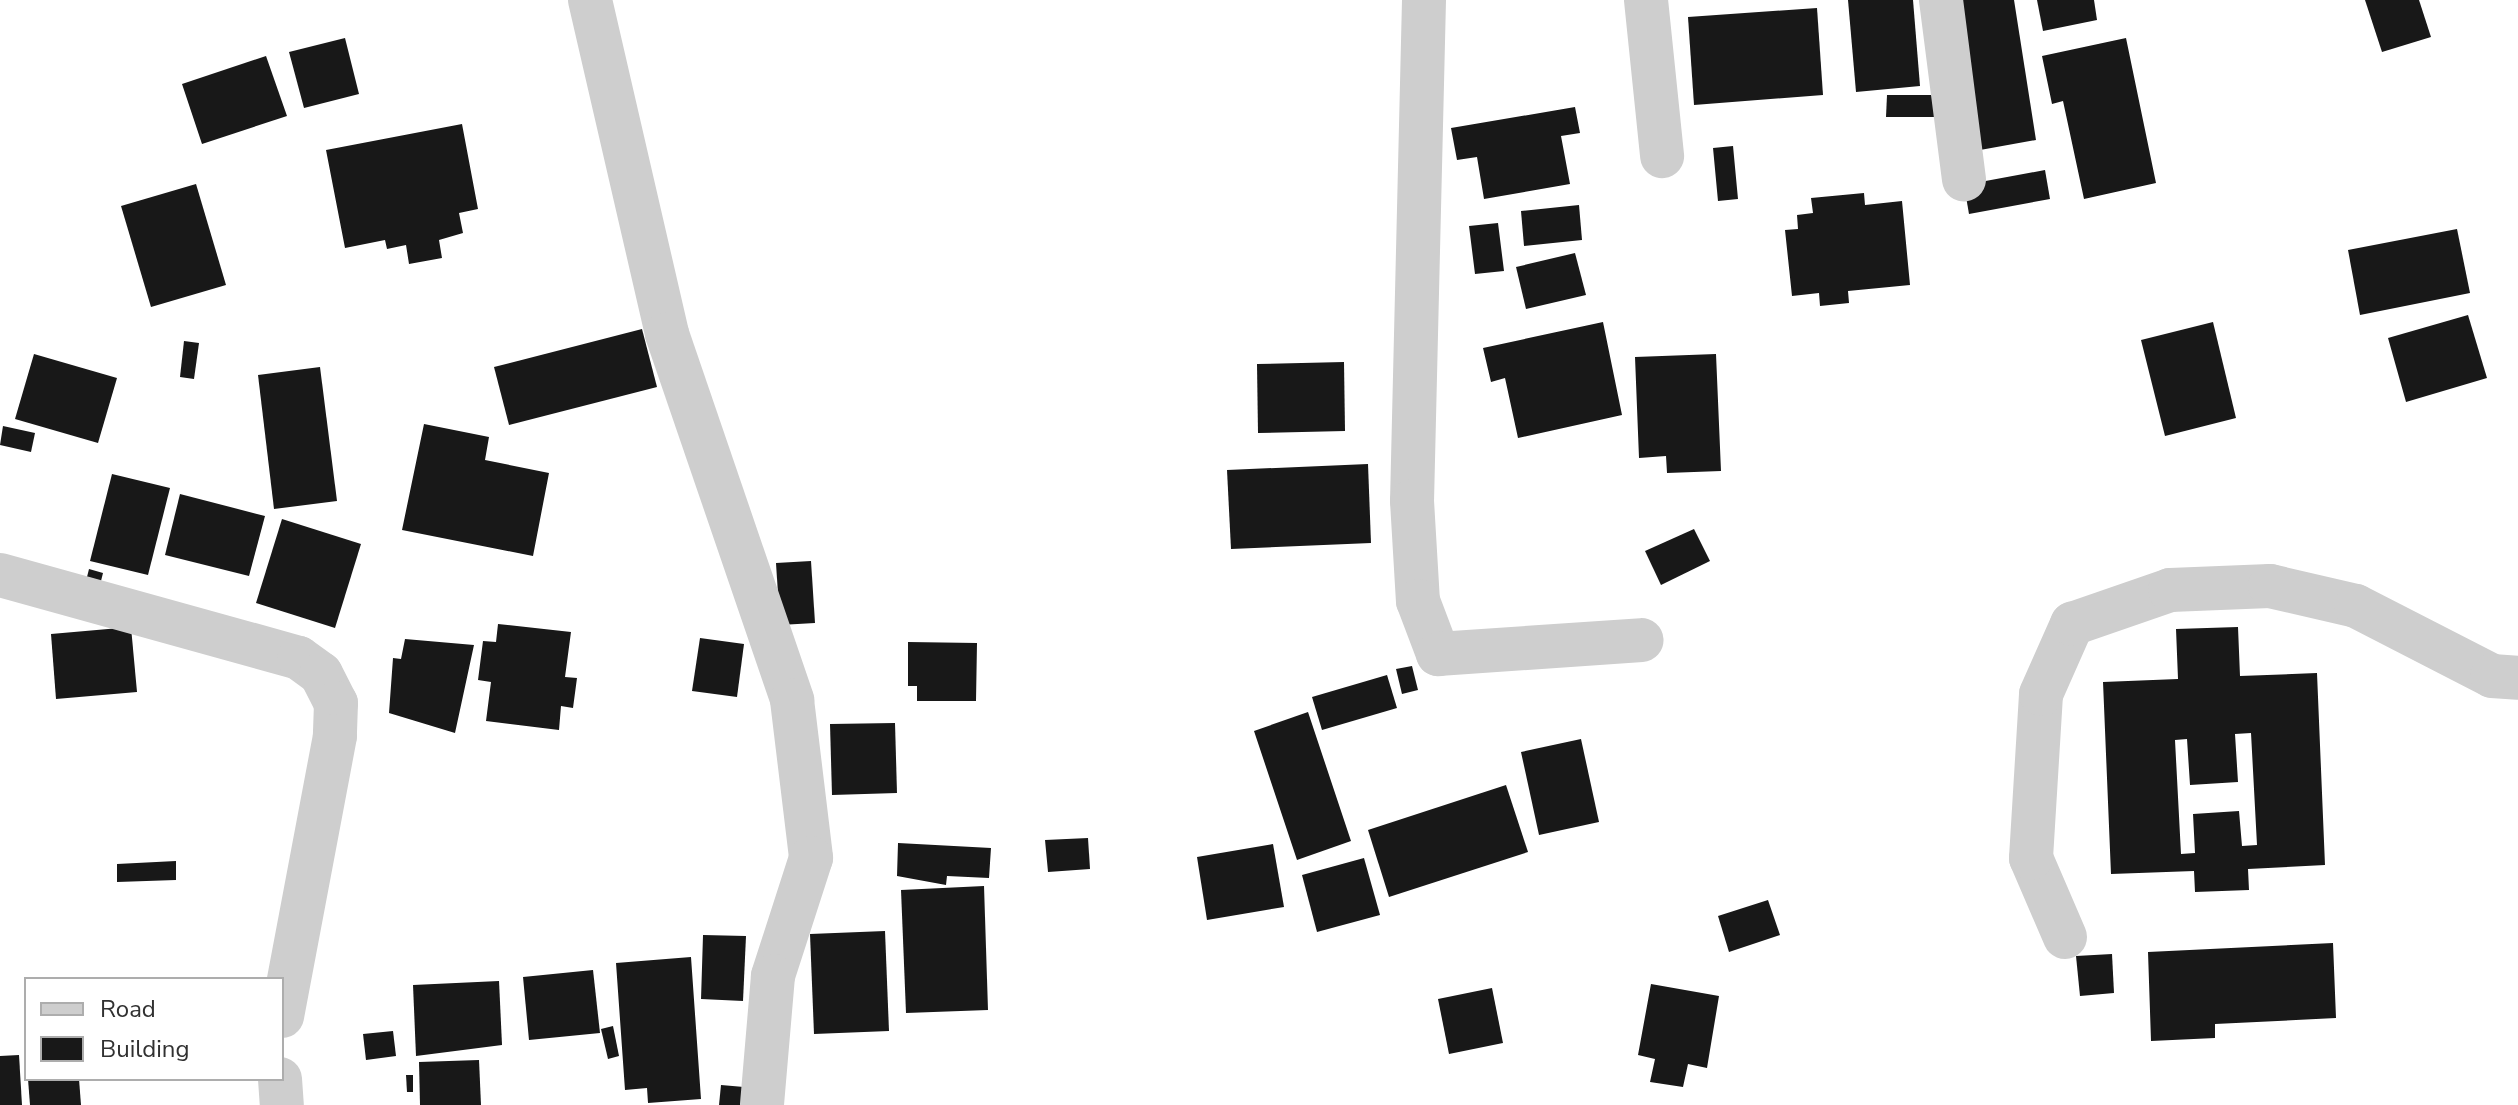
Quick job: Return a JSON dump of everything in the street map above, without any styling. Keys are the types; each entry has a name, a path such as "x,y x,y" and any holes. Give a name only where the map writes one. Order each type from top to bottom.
{"street":[{"path":"590,0 667,334 792,700 811,858 773,976 762,1105"},
{"path":"1424,0 1412,501 1418,601 1438,654 1642,640"},
{"path":"1646,0 1662,156"},
{"path":"1941,0 1964,180"},
{"path":"0,575 299,658 321,674 336,703 335,736 284,1005"},
{"path":"2065,937 2031,858 2041,694 2072,624 2170,590 2270,586 2356,606 2492,676 2518,678"},
{"path":"280,1081 282,1105"}],"building":[{"path":"1848,0 1913,0 1920,86 1856,92"},
{"path":"1945,0 2014,0 2036,140 1969,152"},
{"path":"2037,0 2094,0 2097,20 2043,31"},
{"path":"2365,0 2419,0 2431,37 2382,52"},
{"path":"1817,8 1823,95 1694,105 1688,17"},
{"path":"345,38 359,94 304,108 289,52"},
{"path":"2126,38 2156,183 2084,199 2063,101 2052,104 2042,56"},
{"path":"266,56 287,116 202,144 182,84"},
{"path":"1887,95 1948,95 1948,117 1886,117"},
{"path":"1575,107 1580,133 1561,136 1570,184 1484,199 1477,157 1457,160 1451,128"},
{"path":"462,124 478,209 459,213 463,233 439,240 442,258 409,264 406,245 387,249 385,240 345,248 326,150"},
{"path":"1733,146 1738,199 1718,201 1713,148"},
{"path":"2045,170 2050,199 1969,214 1964,185"},
{"path":"196,184 226,285 151,307 121,206"},
{"path":"1864,193 1865,205 1902,201 1910,285 1848,291 1849,303 1820,306 1819,293 1792,296 1785,230 1798,229 1797,215 1813,213 1811,198"},
{"path":"1579,205 1582,240 1524,246 1521,211"},
{"path":"1498,223 1504,271 1475,274 1469,226"},
{"path":"2457,229 2470,293 2360,315 2348,250"},
{"path":"1575,253 1586,295 1526,309 1516,267"},
{"path":"2468,315 2487,378 2406,402 2388,338"},
{"path":"1603,322 1622,415 1518,438 1505,378 1491,382 1483,348"},
{"path":"2213,322 2236,418 2165,436 2141,340"},
{"path":"642,329 657,387 509,425 494,367"},
{"path":"184,341 199,343 194,379 180,377"},
{"path":"34,354 117,378 98,443 15,419"},
{"path":"1716,354 1721,471 1667,473 1666,456 1639,458 1635,357"},
{"path":"1344,362 1345,431 1258,433 1257,364"},
{"path":"320,367 337,501 274,509 258,375"},
{"path":"424,424 489,437 485,460 549,473 533,556 402,530"},
{"path":"3,426 35,433 31,452 0,445"},
{"path":"1368,464 1371,543 1231,549 1227,470"},
{"path":"112,474 170,488 148,575 90,561"},
{"path":"180,494 265,516 249,576 165,555"},
{"path":"282,519 361,544 335,628 256,603"},
{"path":"1694,529 1710,561 1661,585 1645,551"},
{"path":"811,561 815,623 780,625 776,563"},
{"path":"89,569 103,573 101,581 87,577"},
{"path":"498,624 571,632 565,677 577,678 573,708 561,706 559,730 486,721 491,682 478,680 483,641 496,642"},
{"path":"131,627 137,692 56,699 51,634"},
{"path":"2238,627 2240,676 2317,673 2325,865 2248,869 2249,890 2195,892 2194,871 2111,874 2103,682 2178,679 2176,629","holes":["2251,733 2257,845 2242,846 2239,811 2193,814 2195,853 2181,854 2175,740 2187,739 2190,785 2238,782 2235,734"]},
{"path":"700,638 744,644 737,697 692,691"},
{"path":"405,639 474,645 455,733 389,713 393,658 401,659"},
{"path":"908,642 977,643 976,701 917,701 917,686 908,686"},
{"path":"1412,666 1418,690 1402,694 1396,669"},
{"path":"1387,675 1397,708 1322,730 1312,697"},
{"path":"1308,712 1351,841 1297,860 1254,731"},
{"path":"895,723 897,793 832,795 830,724"},
{"path":"1581,739 1599,822 1539,835 1521,752"},
{"path":"1506,785 1528,852 1389,897 1368,830"},
{"path":"1088,838 1090,869 1048,872 1045,840"},
{"path":"898,843 991,848 989,878 947,876 946,885 897,876"},
{"path":"1273,844 1284,907 1207,920 1197,857"},
{"path":"1364,858 1380,915 1317,932 1302,875"},
{"path":"176,861 176,880 117,882 117,864"},
{"path":"984,886 988,1010 906,1013 901,890"},
{"path":"1768,900 1780,935 1729,952 1718,916"},
{"path":"885,931 889,1031 814,1034 810,934"},
{"path":"703,935 746,936 743,1001 701,999"},
{"path":"2333,943 2336,1018 2215,1024 2215,1038 2151,1041 2148,952"},
{"path":"2112,954 2114,993 2080,996 2076,956"},
{"path":"691,957 701,1099 648,1103 647,1088 625,1090 616,963"},
{"path":"593,970 600,1033 529,1040 523,977"},
{"path":"499,981 502,1045 416,1056 413,985"},
{"path":"1651,984 1719,996 1707,1068 1688,1064 1683,1087 1650,1082 1655,1059 1638,1055"},
{"path":"1492,988 1503,1043 1449,1054 1438,999"},
{"path":"613,1026 619,1056 608,1059 601,1029"},
{"path":"393,1031 396,1056 366,1060 363,1034"},
{"path":"19,1055 22,1105 0,1105 0,1056"},
{"path":"479,1060 481,1105 420,1105 419,1062"},
{"path":"406,1075 413,1075 413,1092 407,1092"},
{"path":"28,1081 79,1081 81,1105 30,1105"},
{"path":"721,1085 744,1087 742,1105 719,1105"}]}
